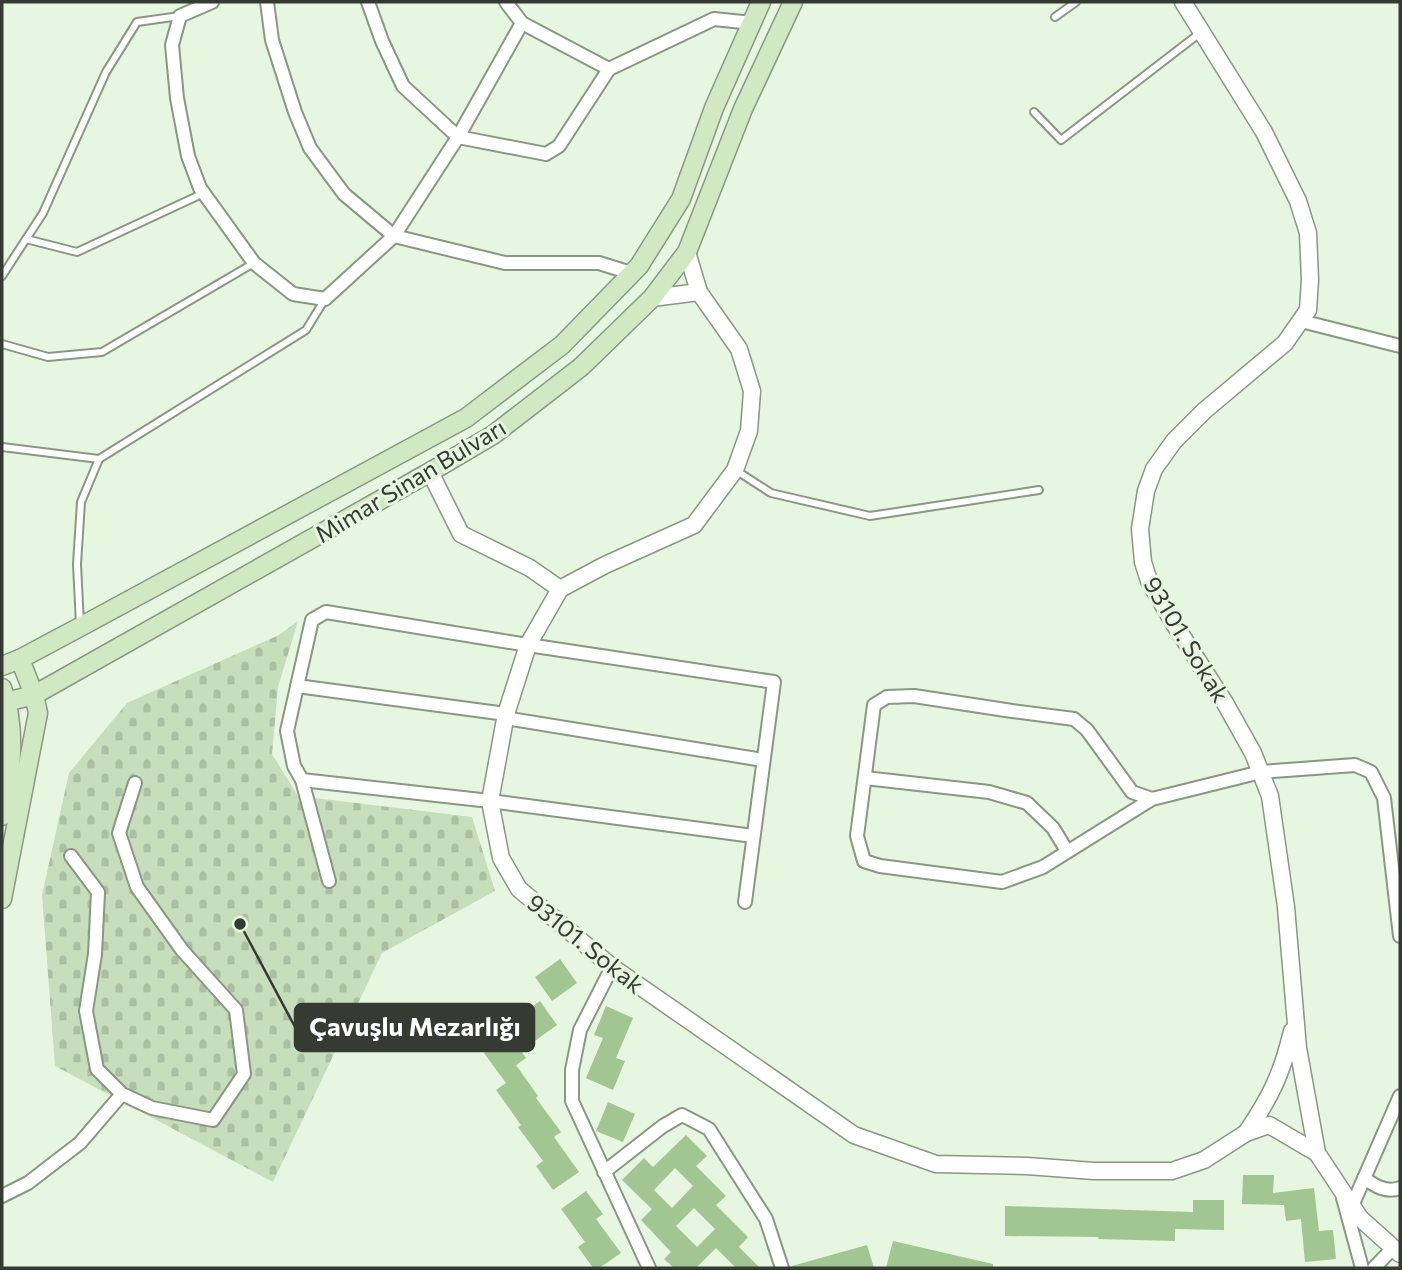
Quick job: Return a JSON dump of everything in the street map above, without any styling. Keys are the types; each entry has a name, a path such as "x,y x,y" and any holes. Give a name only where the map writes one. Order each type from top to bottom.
{"main road":[{"name":"Mimar Sinan Bulvarı","path":"2,666 80,627 466,418 562,345 639,266 681,200 713,108 761,2"},
{"name":"Mimar Sinan Bulvarı","path":"3,697 34,695 430,472 493,435 581,367 652,298 687,251 743,110 793,2"},
{"path":"2,898 38,713 20,659"},
{"path":"2,816 8,787 11,739 3,697"}],"street":[{"path":"212,2 180,16 172,45 177,97 188,156 200,188 254,263 293,293 325,299 394,236 458,137 522,23"},
{"path":"267,2 272,40 310,148 344,194 394,236 505,263 599,263 631,273"},
{"path":"368,2 402,86 458,137 546,154 559,146 609,69 714,19 752,23"},
{"path":"506,2 522,23 609,69"},
{"name":"93101. Sokak","path":"1183,2 1264,132 1298,201 1308,233 1308,310 1286,343 1204,411 1174,441 1154,468 1146,491 1140,529 1143,562 1149,580 1173,622 1225,703 1253,753 1270,796 1284,893 1298,1048 1317,1153 1360,1218 1397,1251"},
{"path":"430,472 461,534 530,568 560,589 605,565 694,525 735,470 749,431 752,391 739,349 699,292 687,251"},
{"path":"652,298 699,292"},
{"path":"1301,321 1400,346"},
{"name":"93101. Sokak","path":"560,589 528,645 505,716 489,801 501,858 519,889 612,967 854,1135 936,1164 1094,1171 1172,1171 1204,1160 1246,1133 1269,1125 1317,1153"},
{"path":"329,881 302,780 294,766 287,731 312,620 326,612 774,682 745,902"},
{"path":"297,686 505,716 764,760"},
{"path":"1152,799 1132,792 1087,730 1074,719 914,696 887,697 874,705 857,836 864,861 880,866 1002,882 1043,867 1152,799 1261,772 1355,765 1371,772 1384,797 1400,936"},
{"path":"864,778 989,792 1027,803 1053,828 1068,851"},
{"path":"302,780 489,801 753,836"},
{"path":"71,856 98,892 95,954 86,1011 97,1069 122,1094 152,1108 212,1120 244,1074 236,1010 182,950 137,887 119,833 135,783"},
{"path":"612,967 580,1030 572,1070 572,1101 649,1268"},
{"path":"1246,1133 1278,1079 1296,1018"},
{"path":"2,1196 29,1183 80,1143 122,1094"},
{"path":"1352,1206 1400,1096"},
{"path":"604,1172 663,1126 682,1115 709,1129 766,1219 782,1268"},
{"path":"1364,1178 1377,1188 1400,1188"},
{"path":"1341,1190 1362,1268"},
{"path":"1374,1268 1397,1251"}],"lane":[{"path":"1055,17 1076,2"},
{"path":"2,276 43,213 106,72 137,22 180,16"},
{"path":"1034,113 1061,140 1202,32"},
{"path":"26,239 77,252 204,193"},
{"path":"2,344 48,357 102,352 254,263"},
{"path":"80,627 77,565 81,502 99,459 306,330 325,299"},
{"path":"2,447 99,459"},
{"path":"735,470 771,492 870,516 1039,490"}],"green space":[{"path":"298,621 278,687 272,754 298,796 472,817 495,891 382,953 273,1182 55,1066 42,895 69,773 127,703 279,635"}],"building":[{"path":"560,959 577,983 552,1001 535,977"},
{"path":"540,1001 557,1025 521,1051 526,1058 516,1065 561,1132 554,1137 579,1172 553,1190 536,1166 543,1161 496,1090 506,1083 484,1053 520,1027 514,1019"},
{"path":"606,1006 633,1018 616,1058 625,1061 613,1090 586,1078 603,1038 594,1035"},
{"path":"608,1102 635,1114 623,1142 596,1131"},
{"path":"686,1135 707,1156 696,1166 726,1196 716,1205 748,1237 739,1247 760,1268 736,1268 716,1248 696,1268 674,1268 664,1259 671,1252 641,1220 652,1209 622,1180 644,1158 653,1167","holes":["675,1168 693,1186 672,1208 654,1190","694,1208 715,1229 697,1247 676,1226"]},
{"path":"1243,1175 1274,1175 1273,1193 1314,1188 1319,1231 1333,1230 1336,1259 1305,1262 1301,1219 1286,1221 1284,1205 1242,1204"},
{"path":"586,1191 603,1214 596,1219 621,1253 599,1268 593,1268 578,1247 585,1242 561,1209"},
{"path":"1193,1200 1224,1200 1224,1230 1175,1229 1175,1241 1005,1236 1005,1206 1193,1212"},
{"path":"893,1241 993,1264 993,1268 886,1268"},
{"path":"867,1245 874,1268 792,1266"}],"place":[{"name":"Çavuşlu Mezarlığı","path":"240,924"}]}
